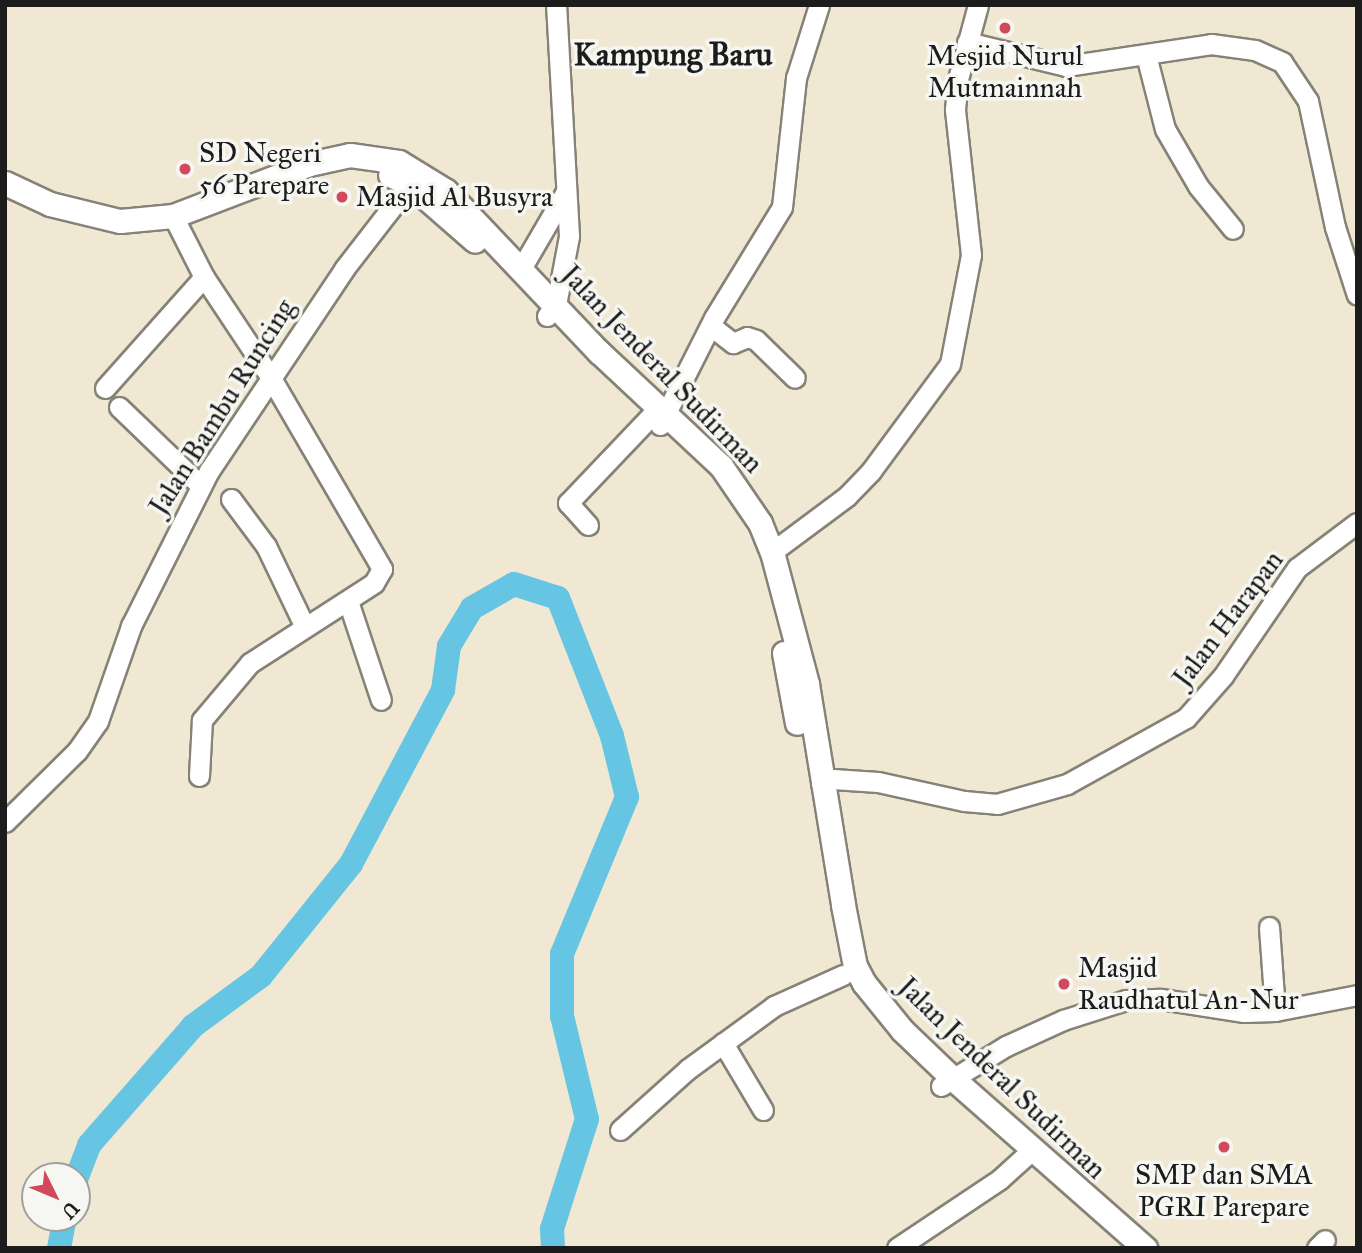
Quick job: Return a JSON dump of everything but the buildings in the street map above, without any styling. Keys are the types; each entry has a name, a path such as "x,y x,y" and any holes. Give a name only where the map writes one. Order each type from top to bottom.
{"main road":[{"name":"Jalan Jenderal Sudirman","path":"5,198 61,222 115,235 177,221 328,158 361,155 446,191 522,267 551,310"},
{"name":"Jalan Jenderal Sudirman","path":"413,177 504,268 551,310 717,478 748,534 768,586 802,706 821,783 855,966 879,1004 946,1081"},
{"name":"Jalan Jenderal Sudirman","path":"5,183 50,204 99,218 177,221"},
{"name":"Jalan Jenderal Sudirman","path":"659,419 742,492 772,552 802,706 843,975 866,1013 946,1081 1125,1248"},
{"name":"Jalan Jenderal Sudirman","path":"1027,1155 1145,1248"}],"street":[{"path":"551,310 569,236 556,5"},
{"path":"588,525 568,503 659,419 782,207 796,78 819,5"},
{"path":"772,552 833,507 871,471 950,363 971,255 955,109 967,42 978,5"},
{"path":"967,42 1066,66 1146,55 1190,45 1230,44 1270,55 1292,71 1308,101 1335,227 1357,295"},
{"path":"1146,55 1165,129 1198,186 1233,229"},
{"name":"Jalan Bambu Runcing","path":"5,822 77,751 98,721 131,626 201,486 358,249 413,177"},
{"path":"522,267 565,193"},
{"path":"177,221 204,277 271,378 382,569 374,583 304,625 250,663 202,720 200,776"},
{"path":"105,388 204,277"},
{"path":"711,326 733,343 747,337 756,340 795,378"},
{"path":"119,407 201,486"},
{"path":"231,499 266,546 304,625"},
{"name":"Jalan Harapan","path":"821,783 833,779 878,782 964,802 997,804 1067,784 1186,718 1223,676 1297,568 1357,523"},
{"path":"348,601 381,700"},
{"path":"1269,928 1275,1011"},
{"path":"620,1129 723,1043 774,1006 843,975"},
{"path":"946,1081 1063,1020 1126,1000 1275,1011 1357,995"},
{"path":"723,1043 763,1110"},
{"path":"897,1248 1027,1155"}],"waterway":[{"path":"83,1162 89,1145 193,1026 261,976 351,864 443,690 449,646 472,608 514,584 558,598 612,736 627,797 562,954 562,1016 587,1119 552,1229 553,1248"},
{"path":"59,1248 62,1232"}],"place":[{"name":"Mesjid Nurul Mutmainnah","path":"1005,28"},
{"name":"SD Negeri 56 Parepare","path":"185,169"},
{"name":"Masjid Al Busyra","path":"342,197"},
{"name":"Masjid Raudhatul An-Nur","path":"1064,984"},
{"name":"SMP dan SMA PGRI Parepare","path":"1224,1147"}],"district":[{"name":"Kampung Baru","path":"673,55"}]}
